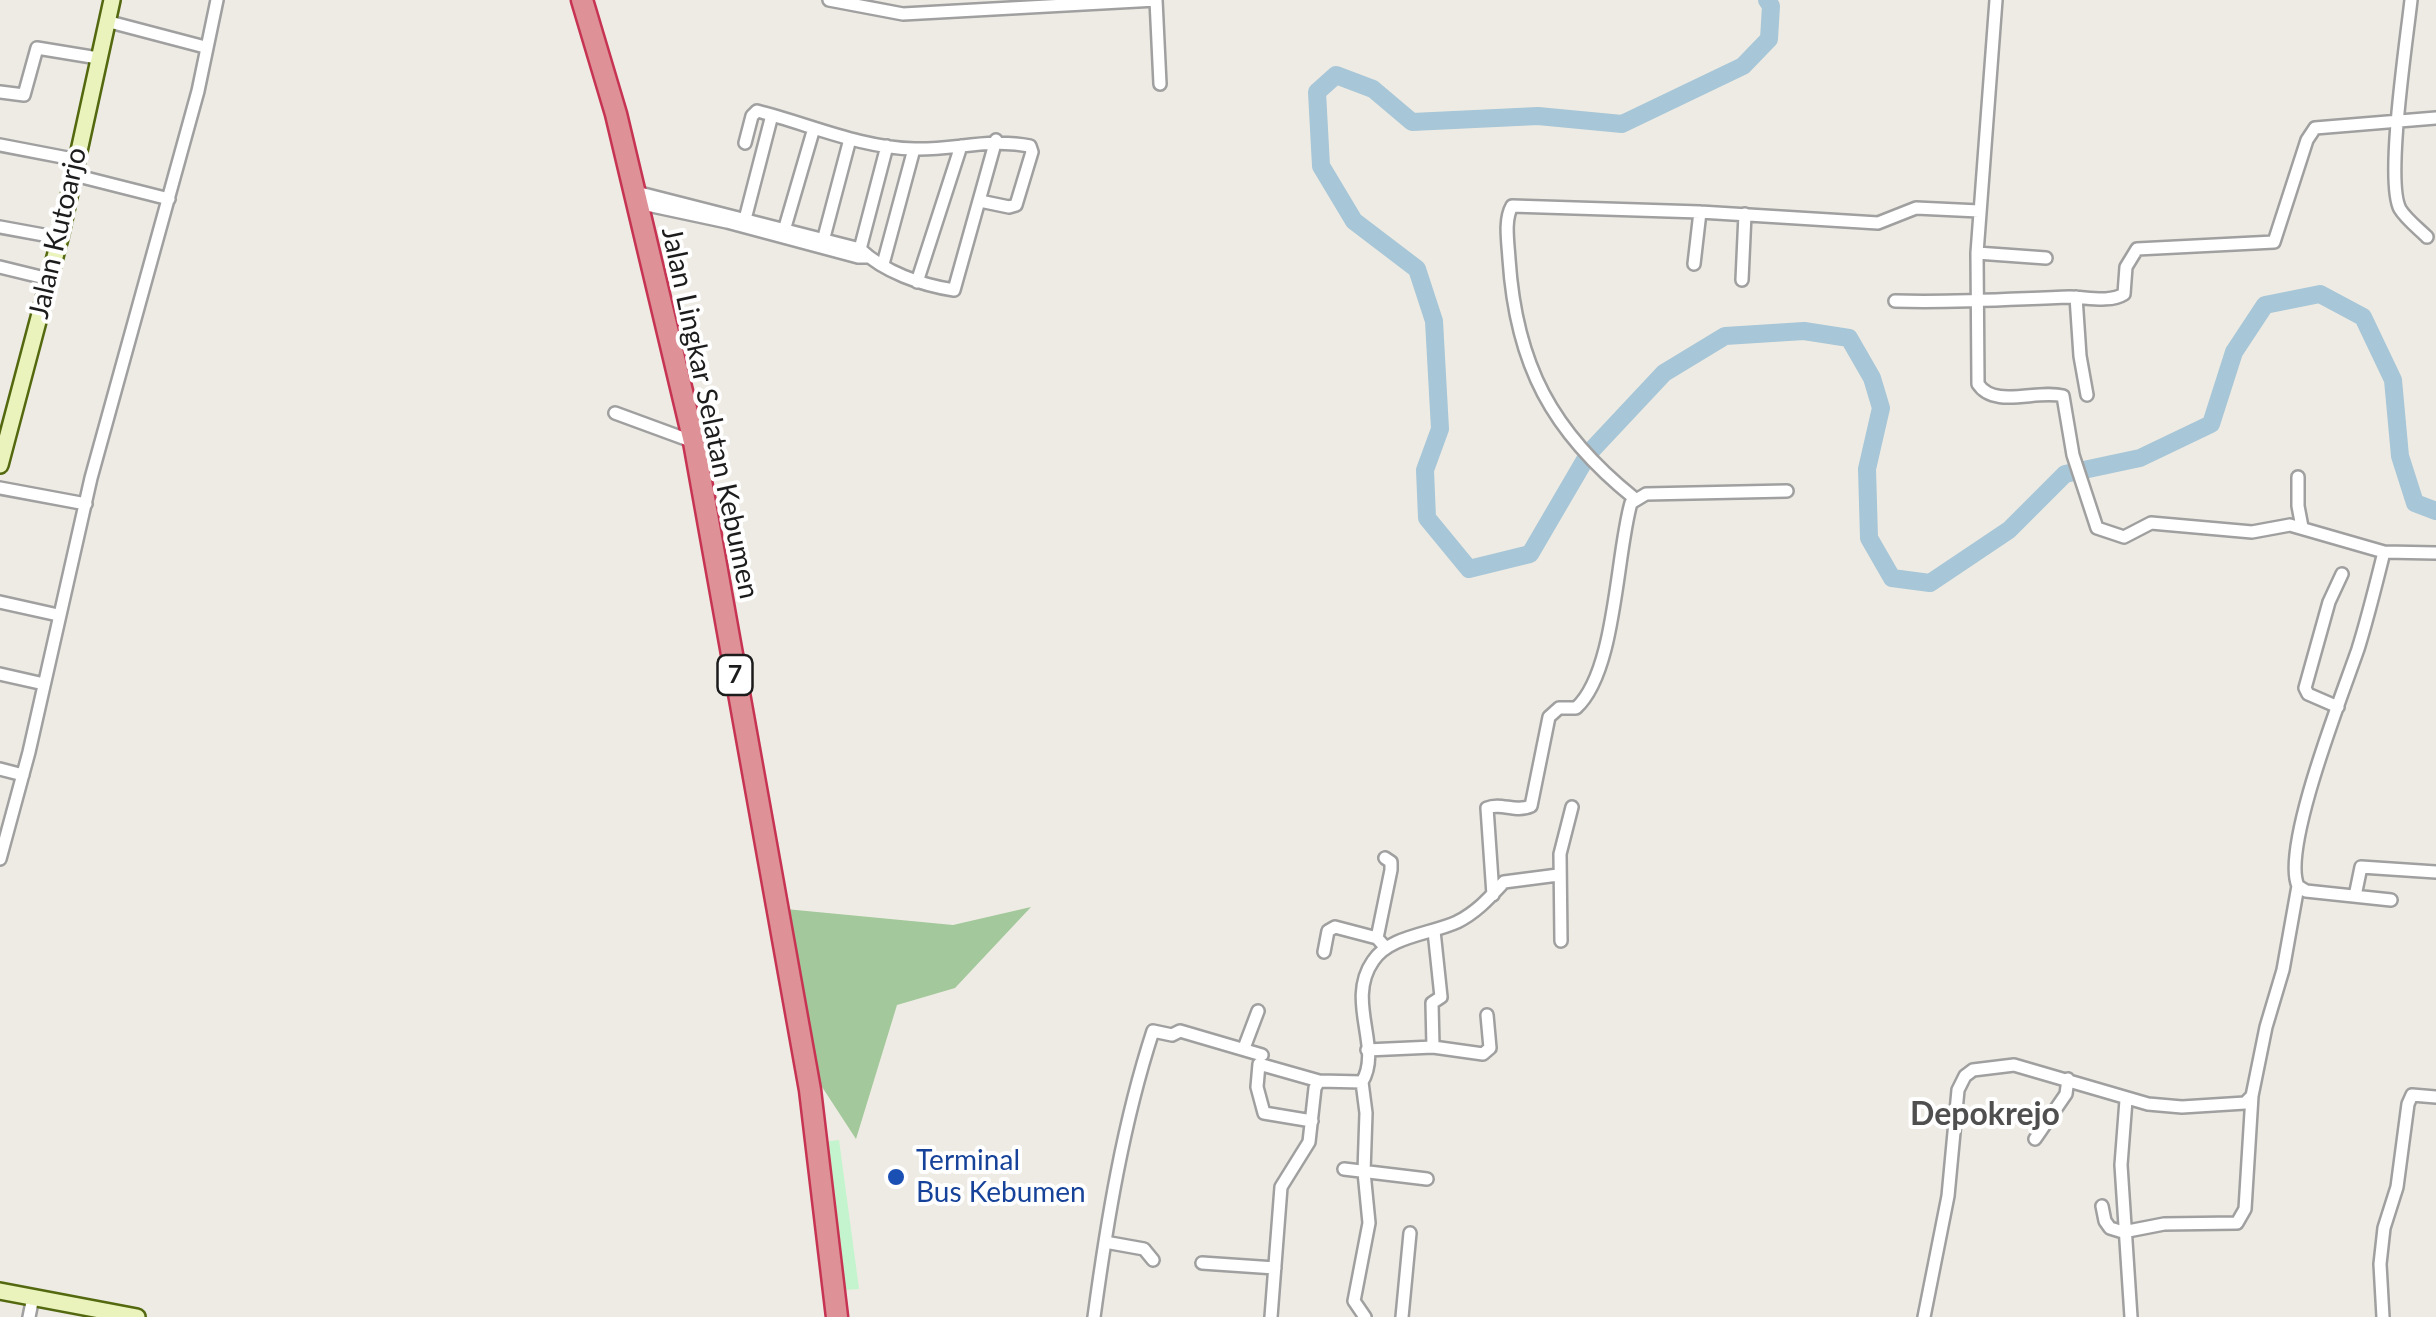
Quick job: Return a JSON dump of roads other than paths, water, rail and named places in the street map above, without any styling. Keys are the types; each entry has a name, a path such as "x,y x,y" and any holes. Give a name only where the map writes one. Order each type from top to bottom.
{"highway":[{"name":"Jalan Lingkar Selatan Kebumen","path":"584,8 637,197 694,442 810,1090 836,1317"}],"main road":[{"name":"Jalan Kutoarjo","path":"0,465 60,238 112,0"},
{"path":"0,1291 31,1307 138,1317"},
{"path":"0,1300 86,1317"}],"street":[{"path":"0,859 106,421 198,91 217,0"},
{"path":"829,0 903,14 1156,0 1160,84"},
{"path":"1996,0 1976,253 1981,389 1991,396 2062,395 2081,485 2097,528 2111,535 2124,537 2150,524 2252,532 2290,526 2384,552 2436,553"},
{"path":"2410,0 2398,120 2396,196 2401,210 2427,238"},
{"path":"106,21 205,47"},
{"path":"0,92 24,95 38,48 98,58"},
{"path":"746,143 754,112 886,146 914,149 996,140 1030,146 1032,152 1016,205 980,200"},
{"path":"744,222 772,116"},
{"path":"1895,301 2120,297 2124,294 2126,267 2137,249 2274,242 2310,133 2331,125 2436,118"},
{"path":"783,232 814,128"},
{"path":"823,242 850,139"},
{"path":"637,197 823,242 862,254 916,282 954,290 996,140"},
{"path":"0,145 169,199"},
{"path":"862,254 886,146"},
{"path":"916,282 961,146"},
{"path":"883,264 914,149"},
{"path":"1634,498 1575,444 1539,384 1518,328 1510,263 1509,208 1521,204 1878,223 1916,208 1979,211"},
{"path":"869,211 894,219"},
{"path":"1694,264 1700,212"},
{"path":"1742,280 1745,214"},
{"path":"0,228 60,238"},
{"path":"1976,253 2046,258"},
{"path":"0,266 48,279"},
{"path":"2076,297 2087,394"},
{"path":"615,412 694,442"},
{"path":"2298,477 2298,506 2306,528"},
{"path":"0,488 86,504"},
{"path":"1634,498 1646,494 1788,491"},
{"path":"1493,895 1487,808 1493,805 1516,810 1531,806 1549,718 1559,708 1576,708 1590,692 1606,645 1634,498"},
{"path":"2102,1206 2110,1228 2123,1232 2164,1224 2237,1224 2245,1209 2252,1096 2298,886 2295,876 2303,823 2321,748 2372,603 2384,552"},
{"path":"2338,706 2308,694 2306,688 2329,602 2342,574"},
{"path":"0,602 58,615"},
{"path":"0,674 44,684"},
{"path":"0,769 23,774"},
{"path":"1560,941 1558,875 1572,807"},
{"path":"1364,1317 1354,1302 1369,1224 1362,1082 1367,1050 1360,990 1382,943 1392,870 1391,862 1385,858"},
{"path":"2354,896 2361,867 2436,872"},
{"path":"1324,952 1331,928 1382,943 1434,931 1471,913 1504,882 1558,875"},
{"path":"2298,886 2391,900"},
{"path":"1434,931 1441,998 1432,1003 1434,1047"},
{"path":"1244,1048 1258,1011"},
{"path":"1367,1050 1434,1047 1488,1053 1491,1040 1487,1015"},
{"path":"1094,1317 1104,1242 1153,1031 1172,1035 1180,1030 1244,1048 1319,1081 1362,1082"},
{"path":"1262,1057 1258,1087 1264,1113 1312,1122"},
{"path":"1924,1317 1948,1196 1958,1090 1973,1070 2014,1065 2126,1100 2195,1106 2245,1104 2252,1096"},
{"path":"2036,1139 2066,1094 2068,1079"},
{"path":"1270,1317 1282,1187 1288,1172 1306,1150 1319,1081"},
{"path":"2382,1317 2380,1264 2384,1228 2396,1187 2408,1104 2416,1094 2436,1097"},
{"path":"2126,1100 2121,1165 2131,1317"},
{"path":"1344,1168 1427,1179"},
{"path":"1402,1317 1410,1233"},
{"path":"1104,1242 1144,1249 1153,1260"},
{"path":"1202,1263 1275,1268"}],"waterway":[{"path":"1767,0 1771,6 1769,39 1743,66 1622,124 1538,116 1412,122 1373,89 1336,75 1317,92 1321,166 1354,221 1417,269 1434,321 1440,429 1425,470 1427,518 1469,569 1530,554 1589,453 1664,373 1725,336 1804,331 1849,338 1872,378 1881,408 1867,469 1869,538 1892,578 1930,583 2009,530 2065,474 2140,458 2211,424 2234,352 2265,305 2320,294 2363,317 2393,380 2400,456 2415,503 2436,511"}],"place":[{"name":"Terminal Bus Kebumen","path":"896,1177"}],"district":[{"name":"Depokrejo","path":"1985,1115"}]}
